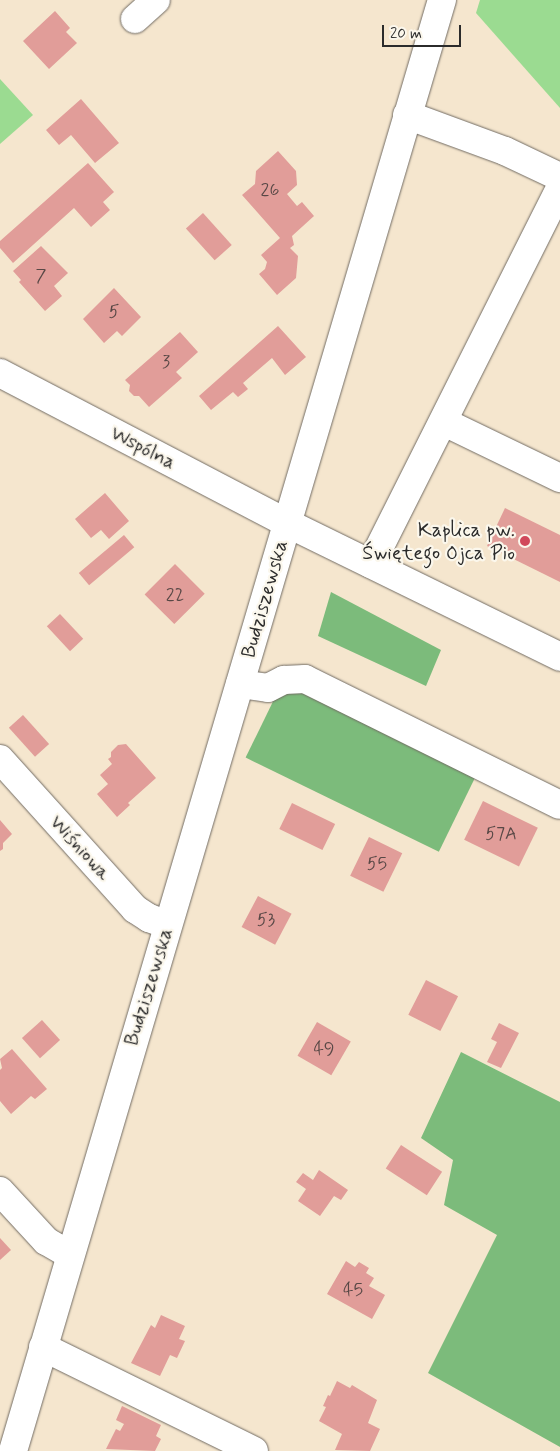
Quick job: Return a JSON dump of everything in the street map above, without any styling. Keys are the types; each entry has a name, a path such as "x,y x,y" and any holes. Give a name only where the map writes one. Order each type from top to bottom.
{"street":[{"path":"135,19 156,0"},
{"name":"Budziszewska","path":"13,1451 442,0"},
{"path":"407,115 505,150 560,177"},
{"path":"371,564 560,188"},
{"name":"Wspólna","path":"4,380 287,523 560,657"},
{"path":"444,422 560,478"},
{"path":"240,684 268,688 284,680 305,679 560,805"},
{"name":"Wiśniowa","path":"0,759 134,909 148,918 168,925"},
{"path":"0,1191 46,1241 70,1255"},
{"path":"43,1347 254,1451"}],"green space":[{"path":"480,0 560,0 560,108 476,13"},
{"path":"0,79 33,115 0,144"},
{"path":"331,592 441,650 426,686 318,636"},
{"path":"282,683 475,777 439,852 246,758"},
{"path":"461,1052 560,1102 560,1447 428,1373 497,1235 444,1205 453,1160 421,1138"}],"building":[{"path":"55,11 70,28 66,32 77,43 49,69 23,41"},
{"path":"81,99 119,143 95,163 71,135 59,145 46,130"},
{"path":"278,151 296,171 297,185 287,194 297,206 302,202 314,216 292,236 294,245 290,248 298,256 296,278 277,295 259,274 265,269 267,262 261,255 280,238 242,195 255,184 256,171"},
{"path":"88,163 114,192 103,202 110,210 91,227 74,208 13,263 0,248 0,241"},
{"path":"203,213 232,245 215,260 186,228"},
{"path":"41,246 68,273 54,286 62,296 45,311 19,282 21,280 13,271"},
{"path":"114,288 141,317 122,336 117,331 104,343 83,319"},
{"path":"278,326 306,357 285,375 272,358 243,383 248,389 238,397 233,392 211,410 199,396"},
{"path":"180,332 198,352 176,372 182,378 149,407 139,396 134,396 129,391 130,385 125,380"},
{"path":"105,493 129,521 109,539 101,530 91,538 75,519"},
{"name":"Kaplica pw. Świętego Ojca Pio","path":"505,508 560,535 560,582 487,546"},
{"path":"124,535 134,547 89,585 79,573"},
{"path":"175,564 205,594 174,624 145,594"},
{"path":"60,614 83,639 70,651 47,626"},
{"path":"23,715 49,744 35,757 9,728"},
{"path":"126,744 156,778 128,803 130,805 117,817 97,794 108,784 100,775 112,764 108,759 111,757 111,752 118,745"},
{"path":"483,801 538,828 519,866 464,840"},
{"path":"292,803 335,824 322,850 279,829"},
{"path":"0,820 12,834 3,843 3,849 0,851"},
{"path":"369,837 402,853 383,892 350,876"},
{"path":"258,896 292,914 275,945 242,927"},
{"path":"426,980 458,996 440,1031 408,1015"},
{"path":"42,1020 60,1040 40,1058 22,1038"},
{"path":"317,1022 351,1042 331,1075 298,1056"},
{"path":"499,1023 519,1033 501,1068 487,1062 497,1042 491,1039"},
{"path":"12,1049 47,1089 35,1099 31,1096 11,1114 0,1101 0,1070 2,1068 0,1059"},
{"path":"401,1145 442,1172 427,1195 386,1168"},
{"path":"319,1170 348,1190 341,1200 334,1196 320,1216 298,1201 306,1189 296,1182 303,1173 313,1180"},
{"path":"0,1238 11,1250 0,1260"},
{"path":"346,1261 355,1267 359,1262 369,1268 366,1273 374,1278 369,1286 385,1295 372,1319 327,1294"},
{"path":"161,1315 185,1326 179,1339 185,1341 177,1358 170,1355 160,1376 131,1363 151,1325 155,1328"},
{"path":"337,1381 350,1388 352,1385 377,1400 368,1423 380,1429 370,1451 335,1450 342,1434 319,1421 326,1407 323,1406"},
{"path":"122,1406 161,1425 156,1436 161,1439 155,1451 106,1449 116,1429 120,1431 124,1424 116,1420"}],"place":[{"name":"Kaplica pw. Świętego Ojca Pio","path":"525,541"}]}
